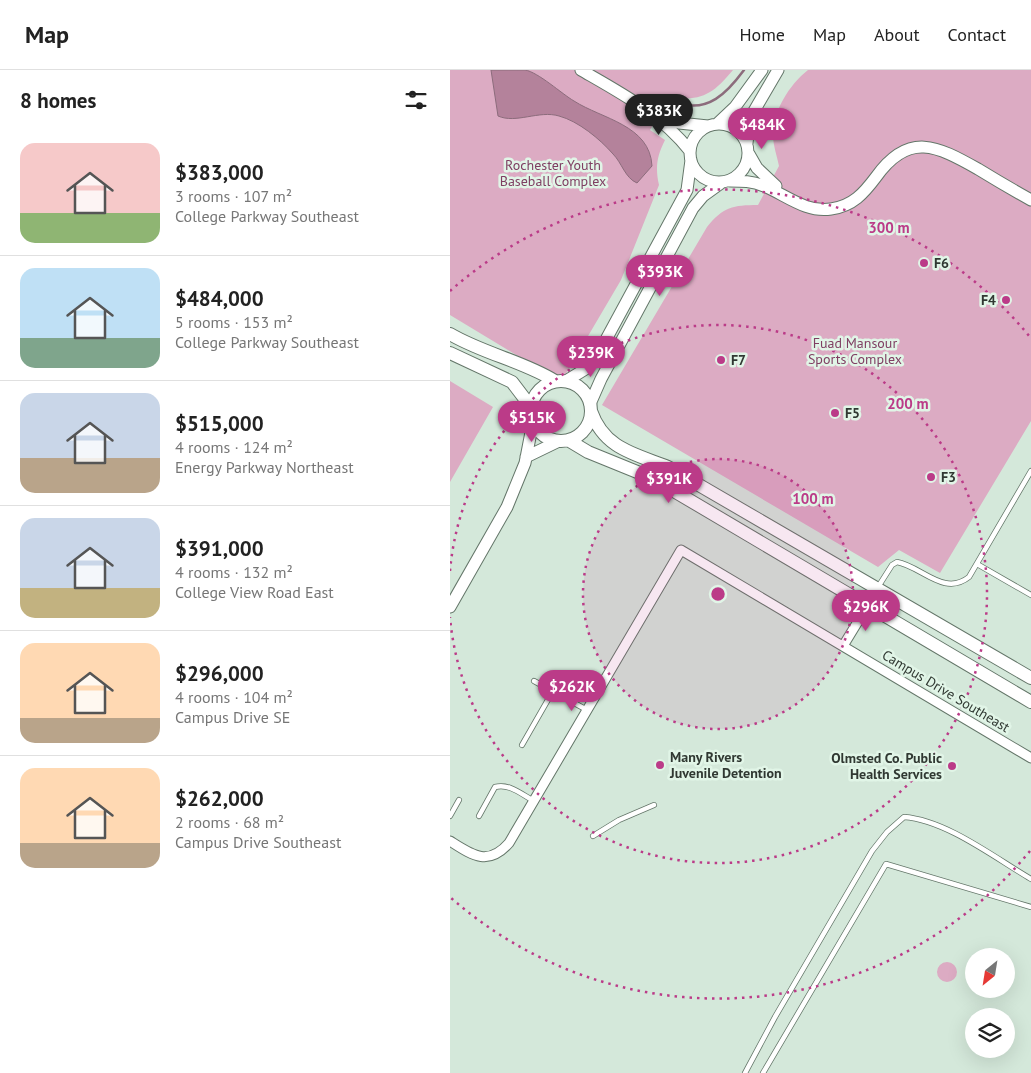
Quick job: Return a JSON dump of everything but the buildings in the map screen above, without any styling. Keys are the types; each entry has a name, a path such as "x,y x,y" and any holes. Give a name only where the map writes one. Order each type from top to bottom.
{"main road":[{"path":"450,334 470,346 581,388 597,425 613,445 668,467 1031,678"},
{"path":"450,353 512,382 531,407 533,422 539,431 548,438 563,440 652,478 1031,702"},
{"path":"531,407 539,390 560,381"},
{"path":"563,440 584,430 591,408"}],"street":[{"path":"581,70 643,107 670,127 690,156 695,170 702,177 725,182 762,185 813,209 842,207 865,192 884,166 894,157 907,150 931,147 951,154 1031,200"},
{"path":"560,381 587,368 596,358 681,203 690,179 690,156 696,134 735,107 762,70"},
{"path":"591,408 600,379 693,208 702,196 743,171 748,149 750,118 778,70"},
{"path":"643,107 679,123 733,127 742,134 748,149 765,178 797,203"},
{"path":"450,607 497,528 526,457 533,422"},
{"path":"526,457 563,440"},
{"name":"Campus Drive Southeast","path":"450,841 479,856 489,857 497,854 509,843 681,550 1031,758"},
{"path":"843,646 868,605"}],"lane":[{"path":"878,588 892,565 897,562 913,568 938,582 958,584 969,577 1031,472"},
{"path":"977,564 1031,595"},
{"path":"534,681 587,710"},
{"path":"522,745 553,691"},
{"path":"479,816 495,787 510,787 534,800"},
{"path":"450,816 460,800"},
{"path":"593,836 619,820 654,805"},
{"path":"745,1073 775,1017 872,851 887,832 904,817 922,818 940,826 1031,879"},
{"path":"763,1073 886,864 1031,908"}],"green space":[{"name":"Rochester Youth Baseball Complex","path":"450,70 733,70 712,91 698,97 668,98 650,130 665,140 658,162 659,185 621,280 561,382 450,315"},
{"name":"Fuad Mansour Sports Complex","path":"808,70 1031,70 1031,421 940,573 899,550 878,567 602,405 707,227 718,215 729,208 758,205 779,166 773,135 779,108 795,83"},
{"path":"450,381 493,407 450,482"},
{"path":"947,962 954,965 957,972 954,979 947,982 940,979 937,972 940,965"}],"shaded area":[{"path":"491,70 525,70 530,72 574,101 623,125 643,141 649,152 652,166 637,183 629,178 616,158 602,142 566,118 544,115 512,119 498,116"}],"waterway":[{"path":"678,103 689,105 708,103 724,93 744,70"}],"place":[{"name":"F6","path":"924,263"},
{"name":"F4","path":"1006,300"},
{"name":"F7","path":"721,360"},
{"name":"F5","path":"835,413"},
{"name":"F3","path":"931,477"},
{"name":"Many Rivers Juvenile Detention","path":"660,765"},
{"name":"Olmsted Co. Public Health Services","path":"952,766"}]}
